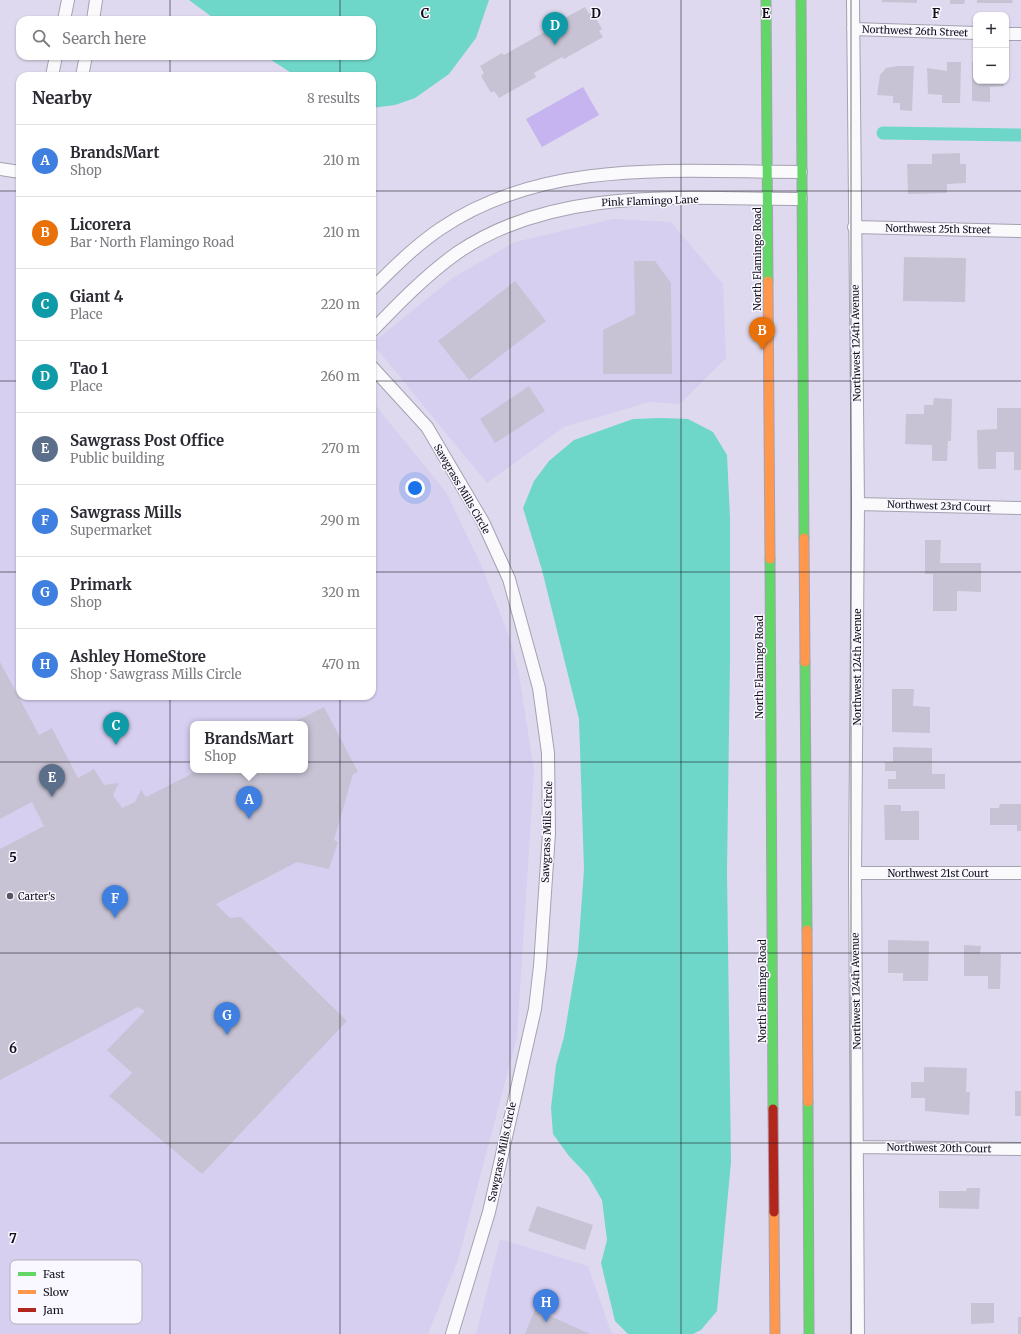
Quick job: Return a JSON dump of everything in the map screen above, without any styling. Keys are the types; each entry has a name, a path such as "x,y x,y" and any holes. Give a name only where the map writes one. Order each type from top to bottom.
{"highway":[{"name":"North Flamingo Road","path":"766,0 775,1334"},
{"path":"801,0 809,1334"}],"street":[{"path":"65,16 68,0"},
{"path":"94,16 96,0"},
{"name":"Northwest 124th Avenue","path":"853,0 854,227 858,504 855,873 858,1147 858,1334"},
{"name":"Northwest 26th Street","path":"853,29 973,33"},
{"path":"1009,34 1021,34"},
{"path":"53,72 55,60"},
{"path":"83,72 85,60"},
{"path":"0,169 16,171"},
{"path":"376,285 420,244 440,229 481,206 533,188 573,178 631,171 801,172"},
{"name":"Pink Flamingo Lane","path":"376,327 439,266 457,253 493,233 564,208 611,201 801,199"},
{"name":"Northwest 25th Street","path":"854,227 1021,231"},
{"name":"Sawgrass Mills Circle","path":"376,371 427,427 483,522 509,579 539,688 548,753 549,833 540,966 535,1009 489,1212 452,1334"},
{"name":"Northwest 23rd Court","path":"858,504 1021,508"},
{"name":"Northwest 21st Court","path":"855,873 1021,873"},
{"name":"Northwest 20th Court","path":"858,1147 1021,1149"}],"shaded area":[{"path":"189,0 489,0 476,38 449,74 415,98 395,105 376,107 376,72 290,72 271,60 376,60 376,16 211,16"},
{"path":"583,87 599,115 542,147 526,119"},
{"path":"0,191 16,193 16,700 376,700 376,406 446,492 481,565 511,641 519,674 534,771 517,1037 458,1260 428,1334 0,1334"},
{"path":"613,219 671,222 723,284 726,358 680,404 649,402 564,427 487,483 376,348 376,340 454,277 515,242"},
{"path":"633,419 688,419 713,432 727,455 730,517 730,662 727,872 731,1162 717,1311 701,1330 693,1334 628,1334 615,1321 601,1263 607,1240 602,1200 588,1176 569,1156 553,1134 551,1108 556,1065 564,1037 578,953 584,869 579,719 542,570 523,508 534,481 549,461 574,440"},
{"path":"500,1239 588,1266 611,1332 614,1334 476,1334"}],"building":[{"path":"882,0 917,0 917,3 882,2"},
{"path":"950,0 965,0 964,4 950,4"},
{"path":"977,0 1012,0 1013,3 977,3"},
{"path":"585,7 589,14 592,12 602,29 599,31 603,37 564,59 562,57 534,73 536,77 499,98 494,91 491,93 481,76 484,73 480,66 502,53 504,55 564,21 563,19"},
{"path":"947,62 961,62 960,103 942,103 942,95 928,94 927,68 947,71"},
{"path":"973,62 973,84 1004,84 1004,86 990,87 990,102 972,101"},
{"path":"914,66 912,111 900,110 900,103 893,103 893,96 877,95 880,75 886,68"},
{"path":"960,153 960,164 966,164 966,183 947,184 947,193 908,194 907,164 932,164 932,154"},
{"path":"904,257 966,258 965,302 903,301"},
{"path":"634,261 655,261 671,283 672,374 603,374 603,330 635,314"},
{"path":"515,281 546,321 469,380 438,341"},
{"path":"529,386 545,411 495,443 480,419"},
{"path":"934,398 952,399 951,441 948,441 947,461 932,461 932,445 905,444 906,414 924,414 924,405 933,405"},
{"path":"997,408 1021,408 1021,470 1014,470 1014,452 996,452 996,469 978,469 977,430 997,429"},
{"path":"925,540 941,540 940,563 981,563 981,592 957,591 957,611 933,611 933,574 925,574"},
{"path":"0,662 16,692 16,700 20,700 39,735 52,728 78,778 94,769 104,785 119,783 113,795 122,808 135,802 141,790 146,797 193,773 308,773 308,721 296,721 324,707 358,772 353,774 334,840 338,842 329,869 297,862 216,904 230,918 241,917 347,1021 202,1174 109,1096 132,1073 107,1050 145,1011 138,1007 0,1080 0,849 44,826 32,802 0,819"},
{"path":"892,689 914,689 913,706 930,707 930,733 892,732"},
{"path":"893,747 932,748 932,774 945,774 945,789 888,789 888,779 896,779 896,771 885,771 885,762 893,762"},
{"path":"1000,804 1021,804 1021,831 1017,831 1017,825 990,825 990,808 999,808"},
{"path":"884,805 901,805 901,811 919,811 919,840 885,840"},
{"path":"888,940 929,941 928,981 903,981 903,973 888,973"},
{"path":"964,945 981,946 980,954 1001,954 1000,989 988,989 988,976 964,976"},
{"path":"924,1067 967,1068 966,1092 970,1092 969,1115 925,1111 925,1098 911,1098 911,1082 924,1082"},
{"path":"1015,1091 1021,1091 1021,1116 1015,1116"},
{"path":"967,1188 980,1188 979,1209 939,1208 939,1191 966,1191"},
{"path":"537,1206 593,1225 585,1250 528,1231"},
{"path":"971,1303 994,1303 994,1323 971,1324"},
{"path":"535,1309 590,1334 525,1334"},
{"path":"1018,1317 1021,1317 1021,1334 1018,1334"}],"waterway":[{"path":"883,133 1021,135"}],"traffic: fast":[{"path":"766,0 768,281"},
{"path":"801,0 804,538"},
{"path":"770,559 773,1109"},
{"path":"805,662 807,930"},
{"path":"808,1102 809,1334"}],"traffic: slow":[{"path":"768,281 770,559"},
{"path":"804,538 805,662"},
{"path":"807,930 808,1102"},
{"path":"774,1212 775,1334"}],"traffic: jam":[{"path":"773,1109 774,1212"}],"place":[{"name":"Tao 1","path":"555,45"},
{"name":"Licorera","path":"762,350"},
{"name":"Giant 4","path":"116,745"},
{"name":"Sawgrass Post Office","path":"52,797"},
{"name":"BrandsMart","path":"249,819"},
{"name":"Carter's","path":"10,896"},
{"name":"Sawgrass Mills","path":"115,918"},
{"name":"Primark","path":"227,1035"},
{"name":"Ashley HomeStore","path":"546,1322"}]}
